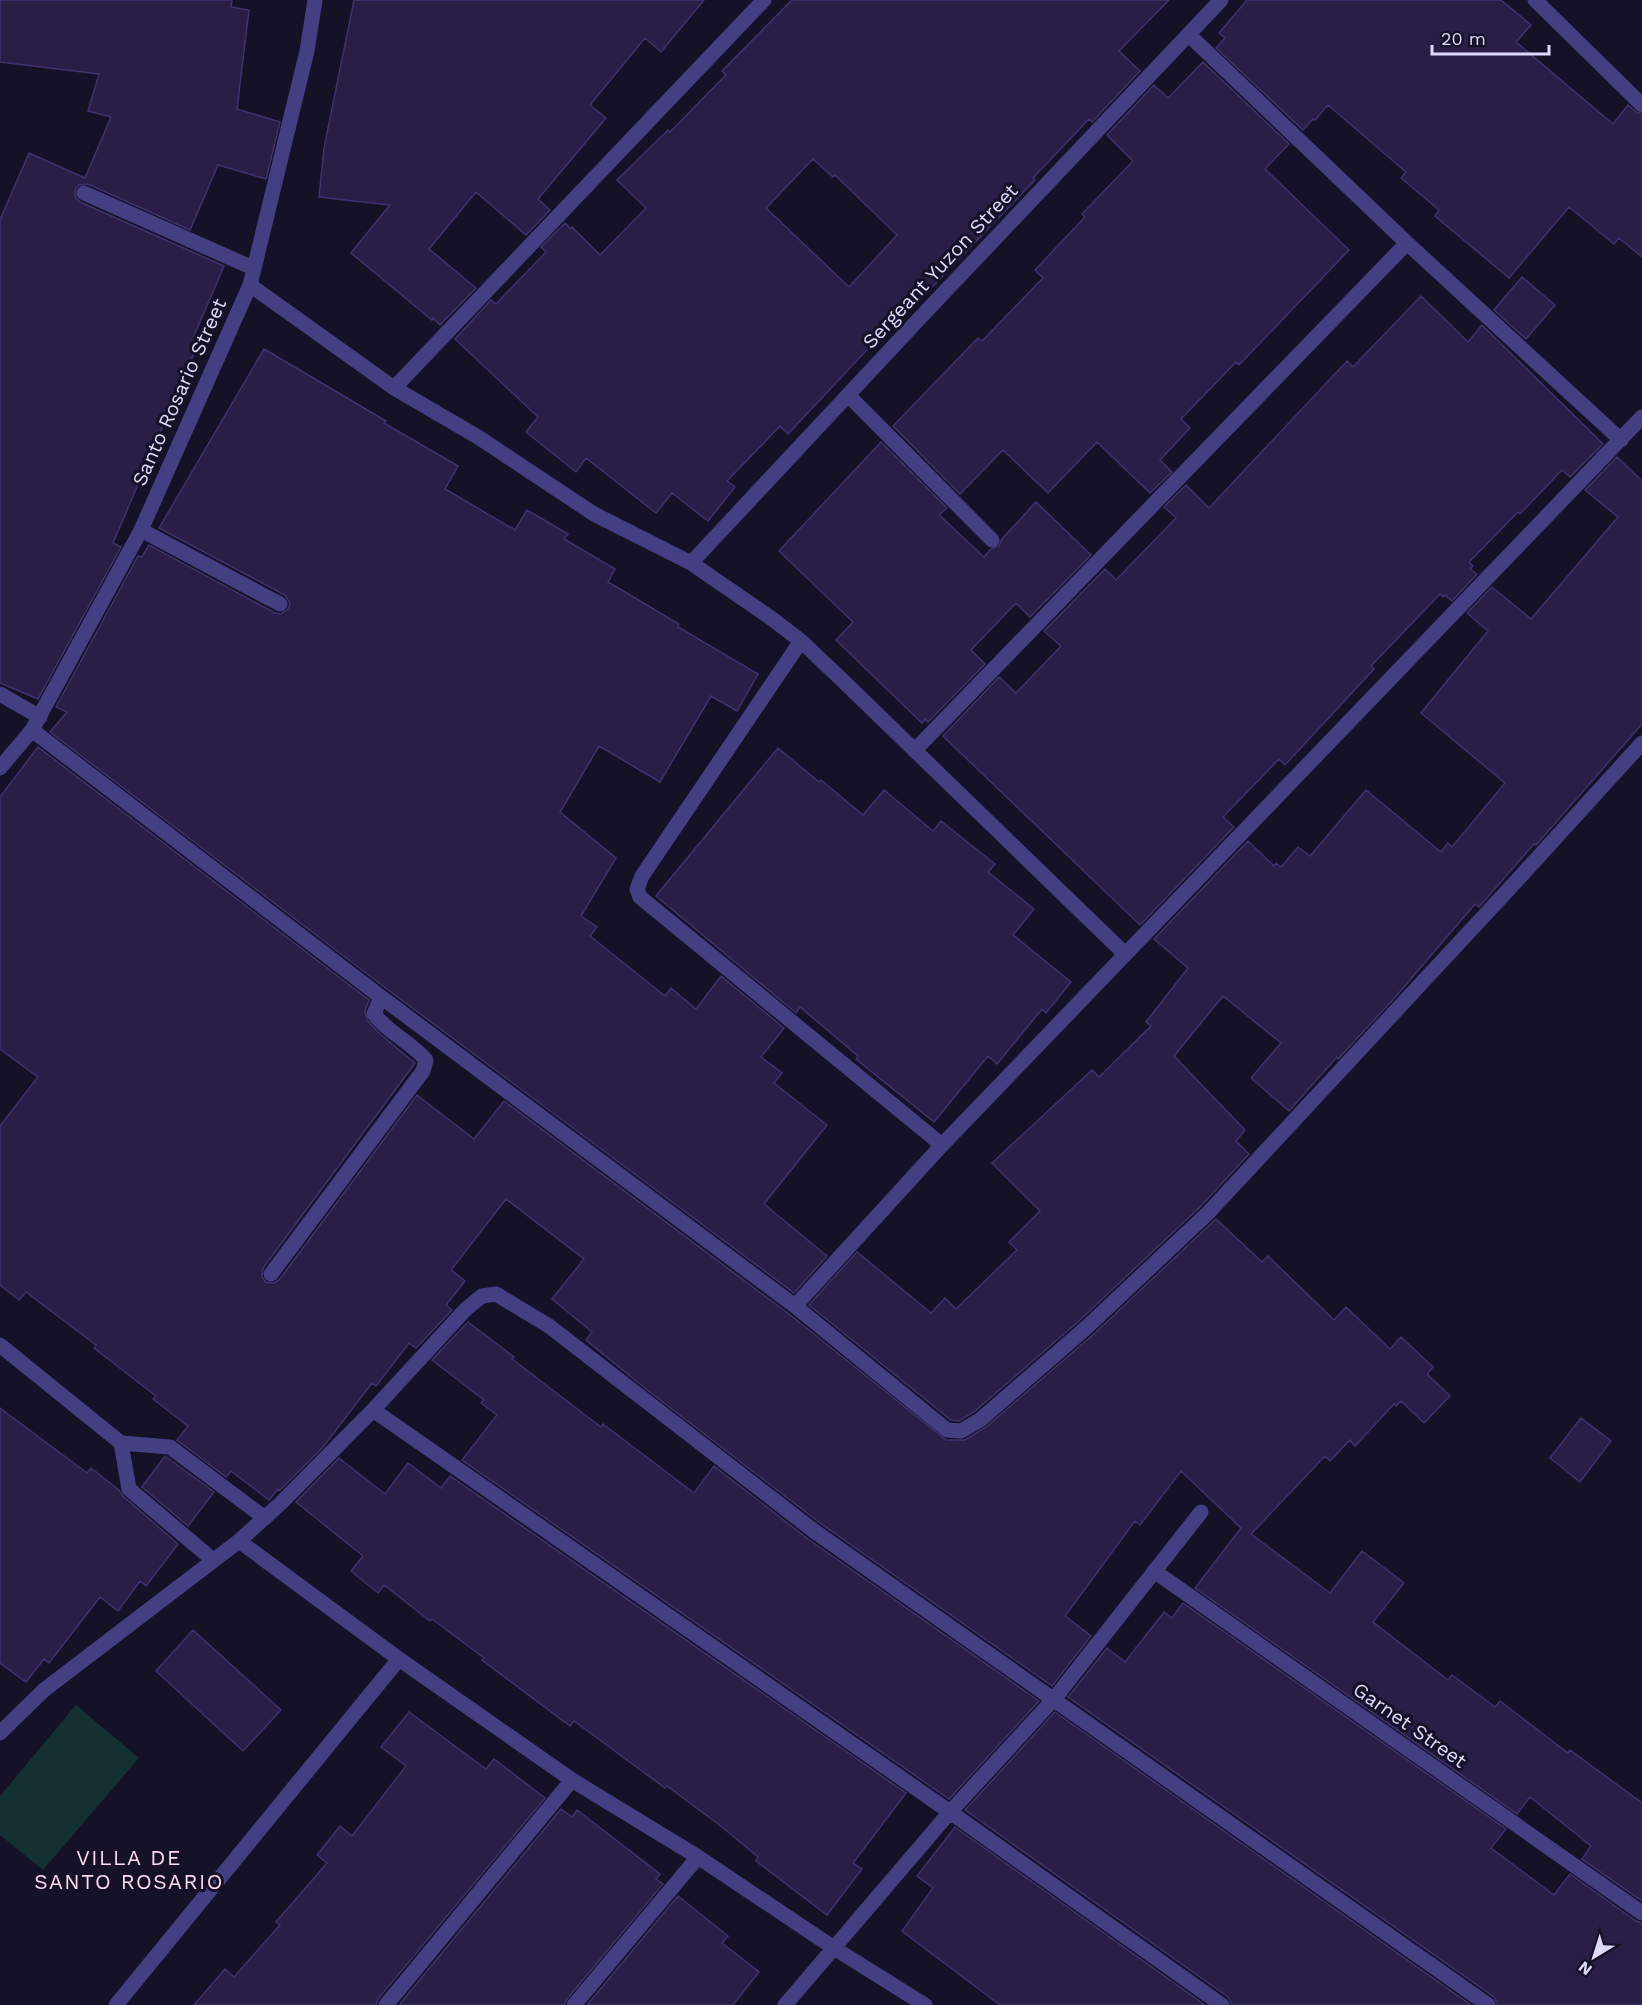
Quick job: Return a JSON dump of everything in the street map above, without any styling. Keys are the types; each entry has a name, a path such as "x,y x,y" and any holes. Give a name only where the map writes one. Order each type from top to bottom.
{"street":[{"name":"Santo Rosario Street","path":"0,768 36,724 141,530 250,285 307,51 315,0"},
{"path":"394,388 764,0"},
{"name":"Sergeant Yuzon Street","path":"691,563 1221,0"},
{"path":"1535,0 1642,105"},
{"path":"1189,35 1407,243 1621,440"},
{"path":"84,193 253,268"},
{"path":"915,750 1407,243"},
{"path":"250,285 394,388 478,437 594,514 691,563 801,641 1125,954"},
{"path":"848,395 992,540"},
{"path":"795,1306 942,1145 1642,417"},
{"path":"141,530 280,604"},
{"path":"801,641 642,876 637,889 640,897 942,1145"},
{"path":"0,694 381,997 795,1306 947,1430 962,1431 980,1419 1087,1327 1208,1213 1642,744"},
{"path":"271,1274 423,1071 426,1060 418,1050 379,1021 374,1014 381,997"},
{"path":"0,1733 44,1690 239,1541 265,1518 373,1410 466,1310 482,1296 496,1294 549,1326 814,1531 1488,2005"},
{"path":"0,1345 121,1443 170,1447 265,1518"},
{"path":"373,1410 950,1812 1222,2005"},
{"path":"121,1443 129,1489 213,1560"},
{"path":"785,2005 950,1812 1054,1700 1201,1512"},
{"path":"239,1541 399,1659 572,1780 698,1857 925,2005"},
{"name":"Garnet Street","path":"1154,1571 1642,1913"},
{"path":"116,2005 399,1659"},
{"path":"386,2005 572,1780"},
{"path":"574,2005 698,1857"}],"green space":[{"path":"76,1705 139,1758 43,1870 0,1835 0,1796"}],"building":[{"path":"0,0 232,0 231,7 249,10 237,109 280,122 266,179 218,165 190,230 88,184 79,185 75,190 76,198 80,202 224,266 194,336 200,339 113,543 121,547 38,699 0,683 0,220 29,153 85,178 111,117 88,111 99,74 0,62"},
{"path":"354,0 704,0 661,52 645,38 590,105 606,118 538,199 550,210 526,235 476,192 429,249 476,288 440,325 351,253 390,205 319,197 324,148"},
{"path":"792,0 1169,0 1119,51 1140,71 1092,122 1089,119 1033,178 1035,180 913,307 910,304 788,434 780,426 727,481 735,487 708,521 672,493 656,513 586,458 576,472 526,432 538,417 455,339 491,300 496,304 546,252 541,247 565,223 600,255 646,208 617,180 668,130 670,132 726,75 722,71","holes":["813,159 833,177 835,175 897,235 849,287 766,208"]},
{"path":"1247,0 1501,0 1531,25 1516,42 1613,124 1628,105 1642,114 1642,257 1619,238 1614,244 1569,207 1509,278 1435,216 1439,210 1401,178 1406,172 1328,105 1303,130 1216,48 1225,38 1219,33"},
{"path":"1203,62 1289,144 1265,169 1349,250 1239,365 1236,362 1181,419 1190,428 1160,460 1172,472 1150,493 1097,442 1048,493 1003,450 960,494 893,426 978,338 982,341 1043,278 1035,270 1085,217 1082,214 1133,161 1107,135 1154,85 1168,98"},
{"path":"1522,277 1555,305 1526,339 1494,310"},
{"path":"1421,296 1468,342 1482,325 1603,444 1570,477 1562,470 1520,514 1518,512 1469,562 1473,566 1470,569 1477,574 1452,601 1440,594 1371,666 1374,669 1285,765 1279,759 1223,817 1234,827 1140,925 943,736 999,677 1016,693 1061,646 1044,631 1105,569 1116,580 1176,518 1164,507 1186,485 1209,508 1347,361 1353,367"},
{"path":"264,349 458,466 445,489 515,530 527,510 568,534 564,539 615,569 608,582 758,674 737,711 711,696 660,782 599,746 560,812 616,858 581,916 597,927 590,936 665,996 671,988 696,1009 721,976 784,1028 761,1057 782,1073 774,1083 827,1125 764,1204 827,1256 794,1293 387,989 50,732 67,712 56,707 138,556 142,557 149,545 275,613 281,614 288,609 290,603 285,595 159,528"},
{"path":"881,442 947,508 939,515 984,557 991,549 999,546 1002,539 1036,502 1091,555 1030,617 1016,603 971,650 985,664 928,722 925,719 922,723 836,640 853,622 779,551"},
{"path":"1617,457 1642,481 1642,724 1536,845 1534,844 1479,907 1475,904 1398,994 1289,1111 1251,1078 1281,1043 1223,996 1174,1056 1245,1130 1236,1141 1249,1154 1201,1206 1080,1320 974,1412 959,1421 951,1420 809,1305 857,1252 931,1313 945,1298 956,1309 1017,1250 1009,1242 1040,1211 992,1163 1092,1070 1099,1077 1151,1026 1146,1022 1188,968 1154,939 1248,841 1274,866 1276,863 1281,867 1298,847 1310,856 1366,790 1441,852 1448,843 1452,847 1505,783 1421,713 1488,631 1467,613 1492,587 1531,619 1618,517 1585,490"},
{"path":"38,747 369,1000 365,1011 367,1020 415,1063 263,1268 262,1277 266,1282 274,1283 279,1280 417,1095 474,1139 504,1101 789,1314 946,1440 965,1440 986,1427 1094,1334 1216,1219 1262,1262 1268,1256 1334,1320 1346,1307 1390,1349 1401,1337 1433,1367 1427,1374 1450,1396 1424,1423 1401,1401 1396,1406 1394,1404 1355,1446 1350,1440 1330,1461 1325,1456 1251,1534 1330,1593 1362,1551 1404,1583 1373,1622 1448,1680 1452,1675 1495,1707 1500,1701 1568,1753 1570,1750 1642,1803 1642,1901 1582,1859 1591,1846 1530,1797 1517,1814 1195,1588 1241,1528 1181,1471 1140,1525 1135,1521 1065,1616 1091,1636 1052,1686 820,1523 586,1340 592,1332 552,1299 584,1259 506,1199 451,1270 465,1281 446,1305 452,1310 416,1348 409,1343 376,1386 372,1383 323,1447 280,1490 278,1489 269,1500 231,1471 226,1477 177,1440 188,1426 153,1399 156,1396 94,1348 96,1345 26,1292 19,1300 0,1285 0,1126 38,1077 0,1049 0,797"},
{"path":"778,748 863,815 884,790 933,831 941,821 995,864 988,872 1034,909 1013,935 1071,982 1046,1013 1042,1009 997,1064 988,1056 934,1122 856,1059 858,1056 800,1007 796,1013 656,896"},
{"path":"468,1322 601,1427 603,1424 694,1493 714,1466 808,1539 1039,1701 949,1799 462,1460 497,1415 481,1403 484,1400 432,1360"},
{"path":"0,1408 87,1473 91,1468 119,1490 178,1544 146,1586 140,1581 118,1611 100,1597 49,1663 44,1659 26,1682 0,1663"},
{"path":"1581,1418 1611,1441 1580,1482 1550,1458"},
{"path":"165,1456 214,1492 188,1526 142,1487"},
{"path":"339,1458 385,1494 408,1463 441,1488 450,1476 906,1793 853,1863 862,1869 827,1915 756,1861 758,1857 722,1827 667,1786 665,1788 574,1721 570,1726 482,1660 484,1658 432,1619 430,1621 384,1585 378,1593 351,1571 363,1556 296,1502"},
{"path":"1183,1603 1506,1829 1491,1848 1554,1895 1570,1874 1642,1923 1642,2005 1498,2005 1494,1997 1068,1697 1107,1648 1125,1662 1164,1612 1172,1618"},
{"path":"193,1630 281,1710 243,1751 156,1671"},
{"path":"409,1712 486,1769 494,1759 545,1798 378,1999 376,2005 194,2005 225,1969 234,1977 280,1925 276,1922 327,1863 317,1855 340,1826 352,1836 406,1766 381,1747"},
{"path":"1055,1712 1471,2005 1232,2005 1228,1997 965,1810"},
{"path":"561,1809 572,1817 577,1810 660,1874 656,1879 663,1884 564,2005 399,2005"},
{"path":"955,1827 1205,2005 1000,2005 902,1931 933,1888 917,1876"},
{"path":"678,1896 728,1936 722,1943 759,1972 733,2005 587,2005"}],"district":[{"name":"VILLA DE SANTO ROSARIO","path":"129,1869"}]}
